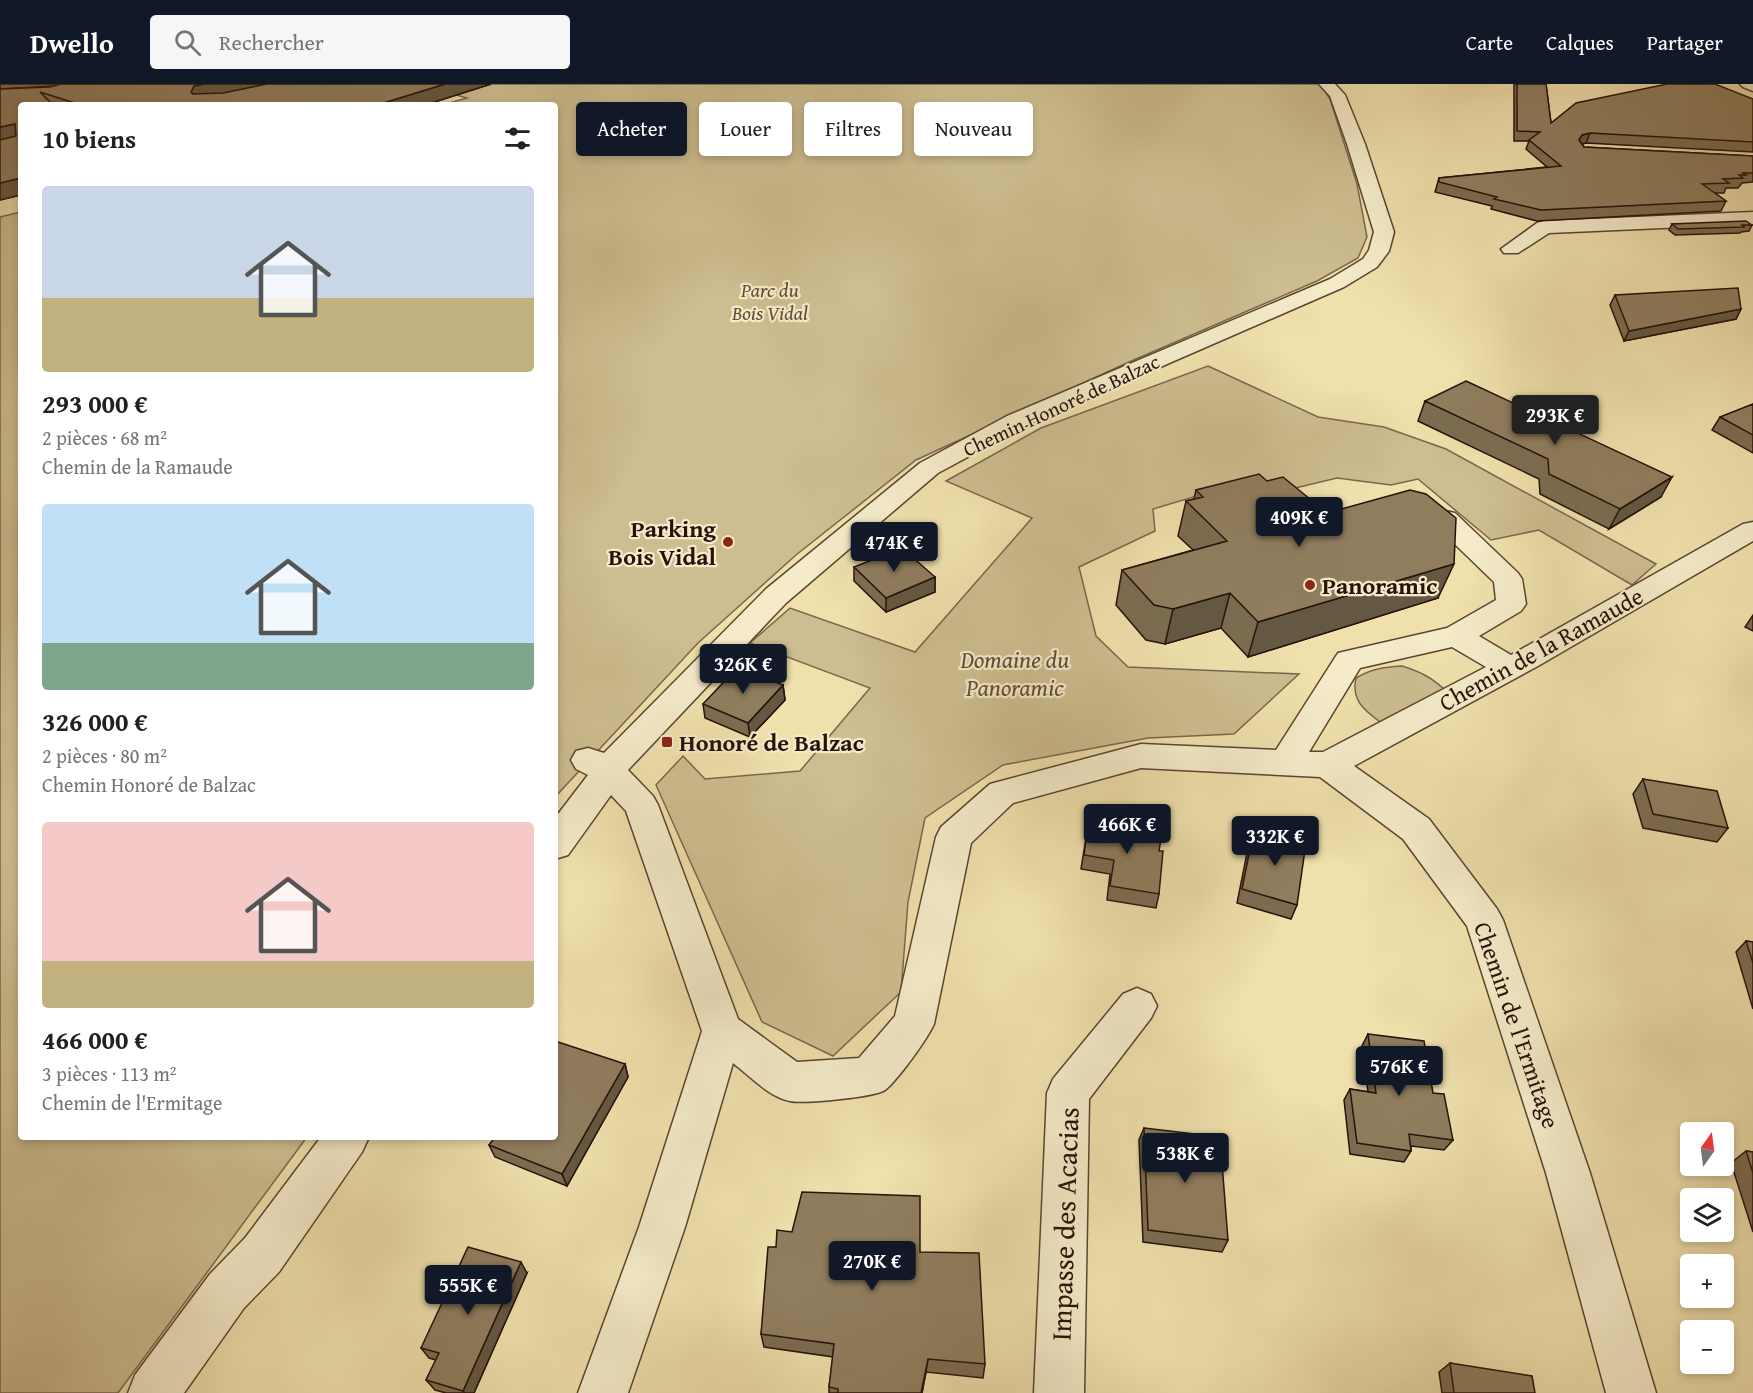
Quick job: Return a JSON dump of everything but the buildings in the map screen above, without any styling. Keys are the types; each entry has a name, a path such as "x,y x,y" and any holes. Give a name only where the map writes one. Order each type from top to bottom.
{"street":[{"name":"Chemin Honoré de Balzac","path":"558,840 598,773 620,756 776,596 929,468 1016,421 1337,283 1370,263 1379,251 1384,232 1337,95 1327,84"},
{"path":"1748,84 1753,87"},
{"path":"1511,249 1544,227 1753,218"},
{"path":"1285,763 1349,660 1456,636 1511,604 1508,579 1445,519"},
{"name":"Chemin de la Ramaude","path":"1328,765 1510,668 1753,530"},
{"path":"1456,636 1510,668"},
{"path":"598,773 640,805 722,1031 791,1082 870,1077 914,1024 954,837 1002,794 1141,756 1328,765"},
{"name":"Chemin de l'Ermitage","path":"1328,765 1416,829 1485,920 1568,1173 1631,1393"},
{"name":"Impasse des Acacias","path":"1059,1393 1068,1093 1137,1006"},
{"path":"603,1393 662,1227 722,1031"},
{"path":"153,1393 227,1291 262,1255 345,1140"}],"green space":[{"name":"Parc du Bois Vidal","path":"417,84 1320,84 1330,99 1357,184 1367,237 1358,258 1317,281 1129,362 916,460 796,555 698,643 558,794 558,102 453,102 467,98"},
{"path":"18,213 18,1140 305,1140 118,1393 0,1393 0,217"},
{"name":"Domaine du Panoramic","path":"1208,366 1318,417 1384,427 1446,449 1656,564 1632,585 1539,530 1491,540 1418,479 1391,485 1337,478 1270,494 1233,485 1153,509 1155,531 1079,567 1096,636 1128,667 1299,674 1234,734 1148,738 1003,765 925,818 908,902 901,992 833,1056 762,1022 656,785 683,756 705,779 800,771 870,688 750,643 790,608 915,652 1032,518 946,481 1041,428"},
{"path":"1402,666 1426,676 1447,692 1380,722 1360,704 1355,692 1356,678 1378,669"}],"place":[{"name":"Parking Bois Vidal","path":"728,542"},
{"name":"Panoramic","path":"1310,585"},
{"name":"Honoré de Balzac","path":"667,742"}]}
